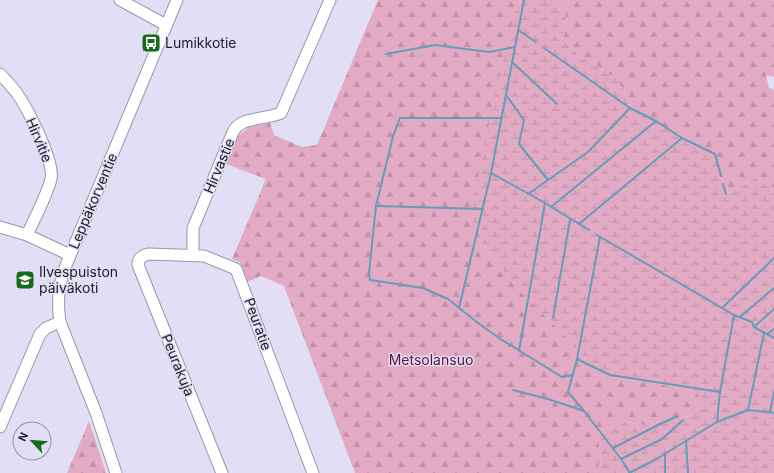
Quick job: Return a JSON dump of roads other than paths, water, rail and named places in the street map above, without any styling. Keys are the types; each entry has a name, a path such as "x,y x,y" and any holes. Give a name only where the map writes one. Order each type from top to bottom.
{"street":[{"path":"120,0 166,25"},
{"name":"Leppäkorventie","path":"116,473 98,419 60,322 58,310 59,289 60,282 70,255 177,0"},
{"name":"Hirvastie","path":"193,255 193,228 233,132 243,122 282,113 330,0"},
{"name":"Hirvitie","path":"0,74 17,93 29,114 41,140 51,168 51,178 26,235"},
{"path":"0,227 26,235 70,255"},
{"name":"Peuratie","path":"140,258 149,254 204,256 234,267 238,271 313,473"},
{"name":"Peurakuja","path":"140,258 138,265 222,473"},
{"path":"0,427 40,334 46,328 60,322"}],"waterway":[{"path":"459,308 491,173 524,0"},
{"path":"518,30 536,42"},
{"path":"386,54 435,45 489,52 515,47"},
{"path":"544,48 630,108 656,121 682,138 715,154 721,176"},
{"path":"512,62 557,104"},
{"path":"506,95 524,120 519,144 548,180"},
{"path":"528,194 588,152 630,108"},
{"path":"501,118 400,118 393,136 376,206 369,273 370,280 423,288 448,299 502,340 562,377 573,375"},
{"path":"551,207 656,121"},
{"path":"579,224 682,138"},
{"path":"491,173 545,203 589,230"},
{"path":"723,184 726,194"},
{"path":"519,351 545,203"},
{"path":"376,206 483,209"},
{"path":"553,318 570,220"},
{"path":"597,235 734,315 752,322 754,327 774,338"},
{"path":"584,411 568,392 577,359 600,237"},
{"path":"722,308 774,258"},
{"path":"740,317 774,288"},
{"path":"754,327 774,309"},
{"path":"717,422 720,392 734,315"},
{"path":"767,334 774,329"},
{"path":"748,410 764,333"},
{"path":"577,359 610,375 720,392"},
{"path":"513,390 548,399 584,411 630,473"},
{"path":"770,412 774,392"},
{"path":"629,473 653,461 717,422 748,410 774,413"},
{"path":"613,448 678,416"},
{"path":"621,459 662,439 683,420"},
{"path":"686,441 688,473"},
{"path":"665,454 665,473"}],"place":[{"name":"Lumikkotie","path":"151,43"},
{"name":"Ilvespuiston päiväkoti","path":"25,280"}],"park label":[{"name":"Metsolansuo","path":"431,360"}]}
